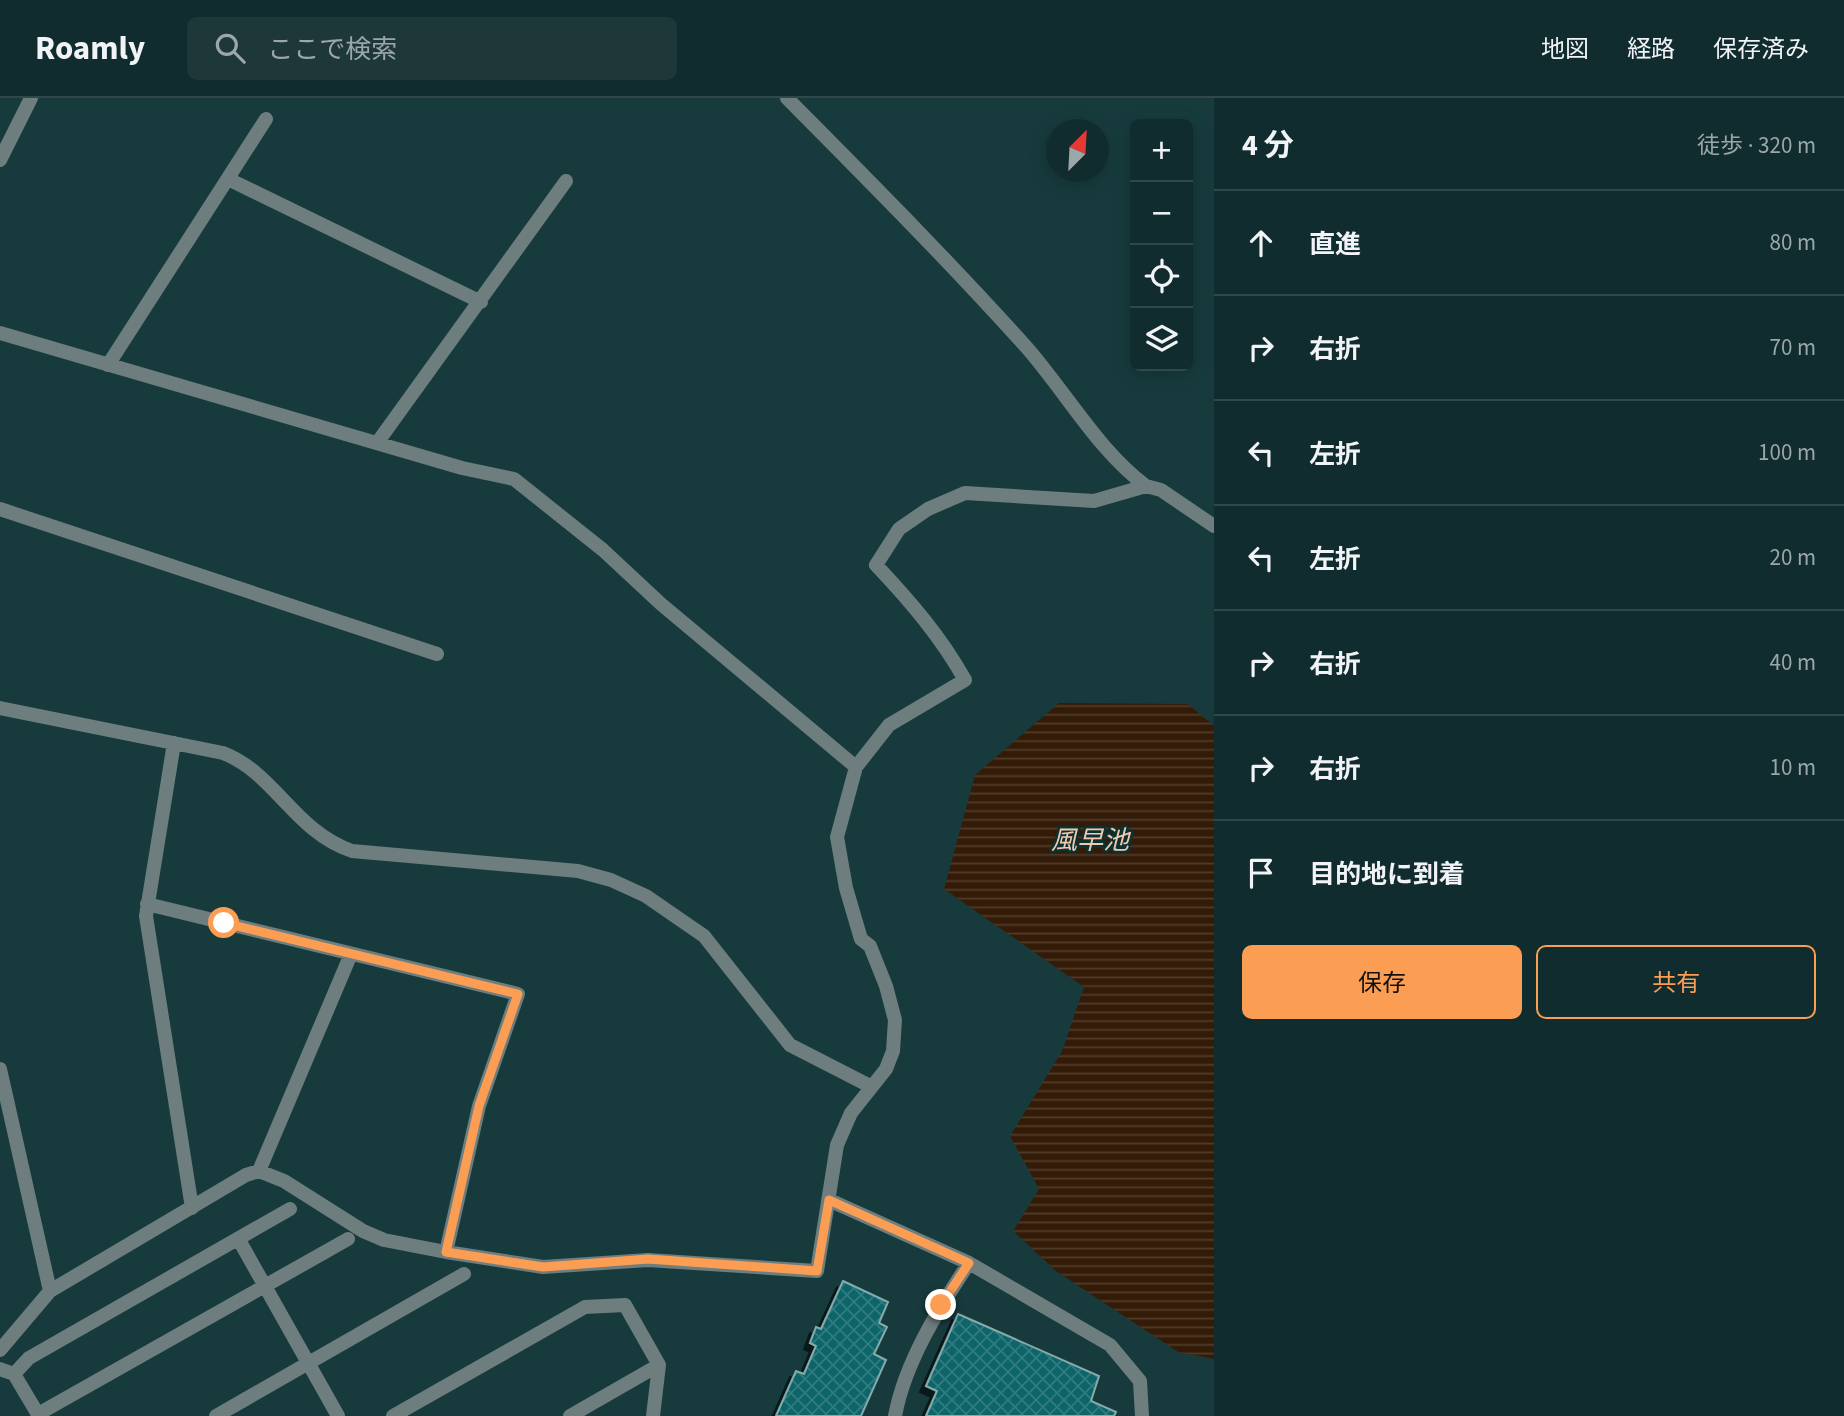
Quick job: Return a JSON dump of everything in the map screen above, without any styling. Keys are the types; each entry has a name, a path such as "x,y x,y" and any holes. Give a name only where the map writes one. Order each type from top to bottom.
{"street":[{"path":"0,160 31,98"},
{"path":"787,98 959,272 1040,363 1121,467 1146,486 1161,490 1214,526"},
{"path":"108,365 266,119"},
{"path":"228,179 481,302"},
{"path":"377,443 566,181"},
{"path":"0,333 462,468 514,479 603,550 662,604 856,767"},
{"path":"0,1350 50,1291 246,1175 259,1171 284,1181 363,1231 384,1240 446,1252 543,1267 648,1259 817,1271 836,1145 851,1113 886,1069 893,1051 895,1020 886,986 870,946 861,939 845,888 837,837 856,767 889,725 965,680 912,603 876,565 899,529 928,509 965,493 1094,500 1146,486"},
{"path":"0,509 436,654"},
{"path":"0,708 174,743 240,760 309,828 333,844 352,851 578,871 611,880 646,896 704,936 790,1045 870,1086"},
{"path":"174,743 146,916 192,1208"},
{"path":"148,904 518,994 479,1106 446,1252"},
{"path":"259,1171 351,954"},
{"path":"0,1069 50,1291"},
{"path":"829,1200 969,1263 1110,1345 1140,1381 1142,1416"},
{"path":"290,1209 7,1372 38,1415 348,1239"},
{"path":"239,1240 338,1416"},
{"path":"895,1416 899,1395 941,1305 969,1263"},
{"path":"216,1416 464,1274"},
{"path":"393,1416 585,1307 625,1305 659,1365 653,1416"},
{"path":"570,1416 659,1365"}],"water":[{"name":"風早池","path":"1059,703 1188,704 1214,726 1214,1359 1178,1352 1056,1271 1013,1231 1039,1189 1010,1136 1062,1051 1084,987 944,889 975,775"}],"building":[{"path":"843,1281 888,1302 879,1323 887,1327 874,1354 886,1360 861,1416 776,1416 796,1371 804,1374 816,1346 810,1343 816,1327 821,1329"},
{"path":"958,1314 1099,1376 1091,1401 1116,1412 1114,1416 926,1416 937,1391 926,1386"}],"route":[{"path":"224,923 518,994 479,1106 446,1252 543,1267 648,1259 817,1271 829,1200 969,1263 941,1305"}]}
